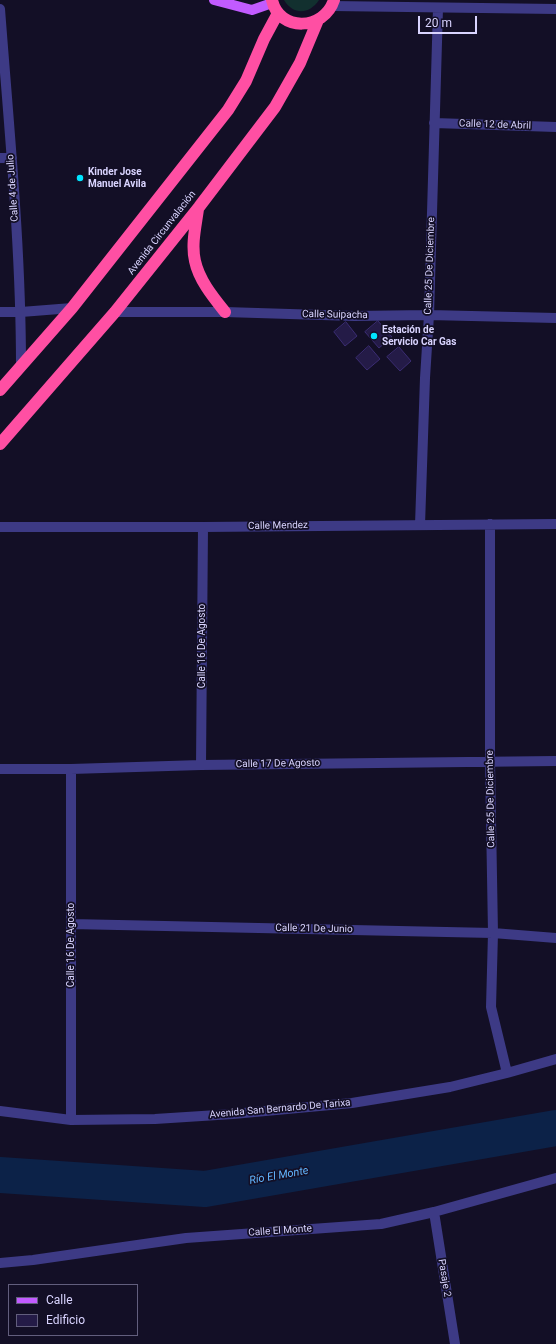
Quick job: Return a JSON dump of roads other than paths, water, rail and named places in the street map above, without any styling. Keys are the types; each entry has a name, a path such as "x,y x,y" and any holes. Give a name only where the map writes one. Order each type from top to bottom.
{"highway":[{"path":"274,5 287,20 297,24 308,24 318,20 326,14 333,3"},
{"path":"0,390 72,308 228,110 246,81 264,39 274,5"},
{"name":"Avenida Circunvalación","path":"0,444 115,312 275,107 300,63 318,20"},
{"path":"198,207 194,238 195,261 206,288 225,312"}],"main road":[{"path":"214,0 252,10 274,5"}],"street":[{"path":"333,3 438,8 556,9"},
{"name":"Calle 25 De Diciembre","path":"420,524 425,378 429,315 438,8"},
{"name":"Calle 4 de Julio","path":"0,9 12,158 21,312 21,366"},
{"name":"Calle 12 de Abril","path":"434,123 556,127"},
{"path":"0,158 12,158"},
{"path":"0,312 72,308"},
{"name":"Calle Suipacha","path":"115,312 225,312 354,316 429,315 556,318"},
{"name":"Calle 25 De Diciembre","path":"490,524 490,762 493,933 491,1007 507,1073"},
{"name":"Calle Mendez","path":"0,527 556,524"},
{"name":"Calle 16 De Agosto","path":"201,765 203,527"},
{"name":"Calle 17 De Agosto","path":"0,769 556,761"},
{"name":"Calle 16 De Agosto","path":"71,769 71,1120"},
{"name":"Calle 21 De Junio","path":"71,924 493,933 556,938"},
{"name":"Avenida San Bernardo De Tarixa","path":"0,1111 71,1120 155,1119 233,1114 352,1103 450,1087 556,1059"},
{"name":"Calle El Monte","path":"0,1263 33,1260 186,1238 380,1224 434,1212 556,1178"},
{"name":"Pasaje 2","path":"434,1212 455,1344"}],"waterway":[{"name":"Río El Monte","path":"0,1175 205,1189 556,1128"}],"place":[{"name":"Kinder Jose Manuel Avila","path":"80,178"},
{"name":"Estación de Servicio Car Gas","path":"374,336"}]}
